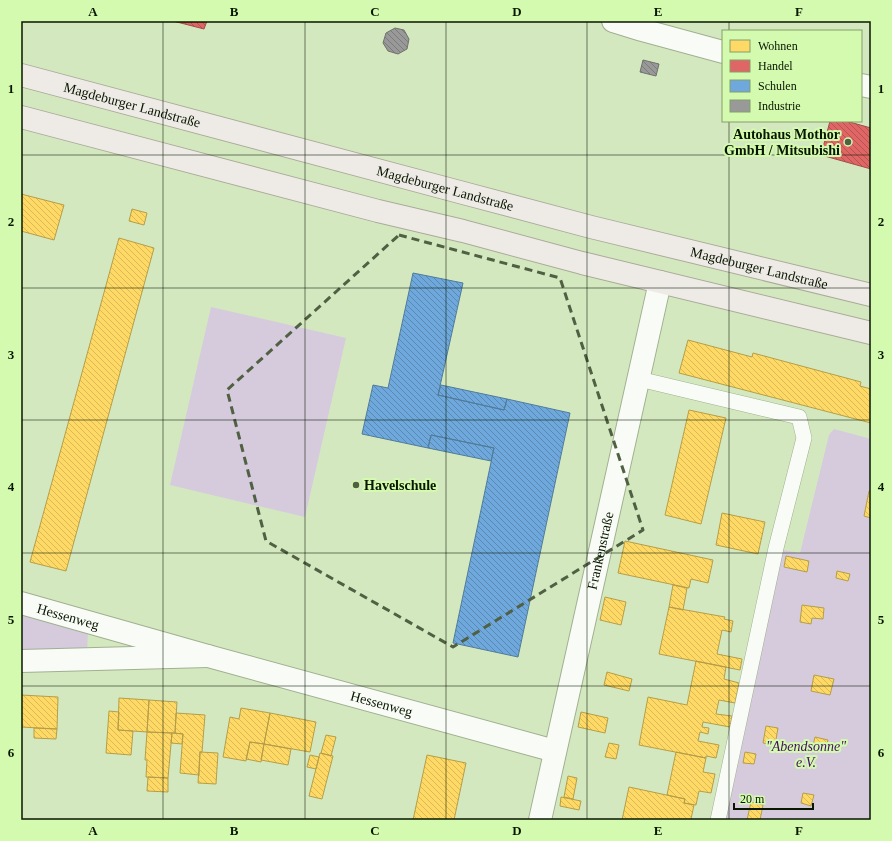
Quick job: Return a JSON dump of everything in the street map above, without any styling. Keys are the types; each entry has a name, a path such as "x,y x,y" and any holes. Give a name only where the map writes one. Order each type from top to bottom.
{"main road":[{"name":"Magdeburger Landstraße","path":"21,75 591,227 871,294"},
{"path":"21,116 378,212 463,231 568,259 871,333"}],"street":[{"path":"613,21 722,52"},
{"name":"Frankenstraße","path":"540,820 660,282"},
{"name":"Hessenweg","path":"21,603 555,751"},
{"name":"Hessenweg","path":"21,661 208,656"}],"lane":[{"path":"639,379 799,416 804,438 776,548 718,820"}],"highlighted area":[{"path":"399,235 560,278 643,530 453,647 266,541 227,390"}],"green space":[{"path":"211,307 346,338 305,517 170,485"},
{"name":"\"Abendsonne\" e.V.","path":"834,429 871,439 871,820 725,820 783,550 800,553 829,435"},
{"path":"21,612 88,631 87,652 21,652"}],"building: Wohnen":[{"path":"21,194 64,205 54,240 21,231"},
{"path":"132,209 147,213 144,225 129,221"},
{"path":"119,238 154,248 66,571 30,562"},
{"path":"688,340 752,357 753,353 861,382 860,386 871,389 871,423 679,373"},
{"path":"689,410 726,418 701,524 665,515"},
{"path":"869,491 871,492 871,518 864,516"},
{"path":"722,513 765,522 758,554 716,545"},
{"path":"625,541 713,560 708,583 691,579 689,588 618,573"},
{"path":"786,556 809,561 807,572 784,567"},
{"path":"837,571 850,574 848,581 836,578"},
{"path":"673,585 687,588 683,610 669,607"},
{"path":"605,597 626,602 621,625 600,620"},
{"path":"802,605 824,608 823,619 812,618 811,624 800,622"},
{"path":"669,607 725,617 724,619 733,621 731,632 722,630 717,654 742,659 740,670 659,654"},
{"path":"696,661 726,667 724,679 739,683 735,703 719,700 716,714 732,716 730,727 703,722 702,727 709,728 708,734 700,732 698,741 719,745 716,758 706,756 706,758 639,745 648,697 687,705"},
{"path":"607,672 632,679 629,691 604,685"},
{"path":"814,675 834,679 830,695 811,691"},
{"path":"21,695 58,697 57,729 21,727"},
{"path":"119,698 149,700 147,732 118,730"},
{"path":"149,700 177,702 175,733 147,732"},
{"path":"241,708 270,713 264,744 250,742 246,761 223,757 230,717 239,719"},
{"path":"109,711 119,712 118,730 133,731 131,755 106,753"},
{"path":"581,712 608,718 605,733 578,727"},
{"path":"176,713 205,715 202,752 200,752 199,775 180,773 183,734 175,733"},
{"path":"270,713 316,722 310,752 264,744"},
{"path":"766,726 778,728 775,745 763,743"},
{"path":"34,728 57,729 56,739 34,738"},
{"path":"147,732 172,733 168,778 146,777 147,760 145,760"},
{"path":"172,733 183,734 182,744 171,743"},
{"path":"326,735 336,737 331,756 321,753"},
{"path":"815,737 828,740 825,751 812,749"},
{"path":"250,742 264,744 261,762 246,759"},
{"path":"609,743 619,745 616,759 605,757"},
{"path":"264,744 291,749 288,765 261,760"},
{"path":"200,752 218,753 216,784 198,783"},
{"path":"676,752 706,758 703,772 715,774 711,793 699,791 696,805 684,803 685,799 667,795"},
{"path":"745,752 756,754 754,764 743,763"},
{"path":"320,753 333,756 322,799 309,796"},
{"path":"310,755 319,757 316,769 307,767"},
{"path":"427,755 466,763 454,820 413,820"},
{"path":"568,776 577,778 573,799 564,797"},
{"path":"148,777 168,778 168,792 147,791"},
{"path":"629,787 685,799 684,803 694,805 691,819 622,820"},
{"path":"803,793 814,795 811,806 801,803"},
{"path":"561,797 581,801 579,810 560,806"},
{"path":"751,802 763,805 760,820 747,820"}],"building: Handel":[{"path":"173,21 207,21 204,29"},
{"name":"Autohaus Mothor GmbH / Mitsubishi","path":"830,122 850,122 871,128 871,169 821,155"}],"building: Schulen":[{"path":"413,273 463,283 438,395 504,410 507,399 570,413 518,657 453,643 494,448 431,435 428,448 362,434 373,385 388,388"},
{"path":"441,385 507,399 504,410 438,395"},
{"path":"431,435 494,448 491,461 428,448"}],"building: Industrie":[{"path":"395,28 404,30 409,39 407,49 398,54 388,51 383,43 386,33"},
{"path":"643,60 659,64 656,76 640,72"}],"place":[{"name":"Autohaus Mothor GmbH / Mitsubishi","path":"848,142"},
{"name":"Havelschule","path":"356,485"}]}
